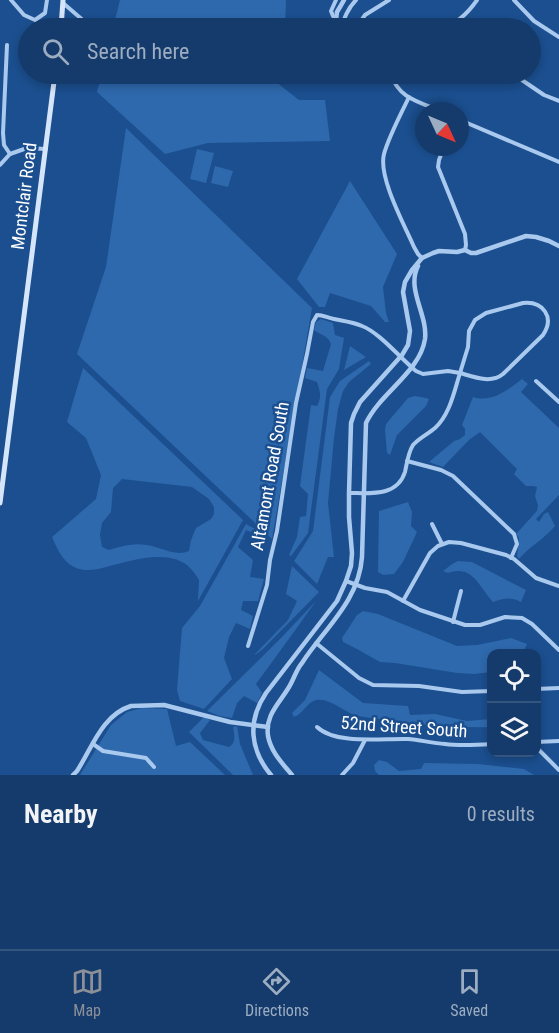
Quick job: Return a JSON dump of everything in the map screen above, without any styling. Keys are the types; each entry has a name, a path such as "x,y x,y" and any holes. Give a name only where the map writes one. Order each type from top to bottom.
{"main road":[{"path":"62,18 63,2"},
{"name":"Montclair Road","path":"0,503 2,466 55,84"}],"street":[{"path":"11,0 24,15 31,18"},
{"path":"38,18 45,13 47,0"},
{"path":"336,0 331,11 336,18"},
{"path":"336,18 344,0"},
{"path":"346,18 356,0"},
{"path":"363,18 389,0"},
{"path":"462,18 477,0"},
{"path":"514,0 531,18"},
{"path":"63,2 81,18"},
{"path":"541,25 559,37"},
{"path":"7,45 3,133 4,145 10,154"},
{"path":"394,84 400,91 420,102"},
{"path":"528,84 544,95 559,101"},
{"path":"409,97 384,154 382,169 385,181 418,254 422,258"},
{"path":"469,124 559,162"},
{"path":"0,165 10,154 27,148 45,148"},
{"path":"441,156 438,167 465,234 465,250"},
{"path":"271,775 262,764 256,750 254,725 256,711 263,697 337,601 346,581 352,553 349,517 350,432 354,414 360,402 408,345 410,331 403,292 409,276 422,258 439,251 465,250 476,253 526,236 536,237 559,246"},
{"path":"292,775 274,753 269,740 268,727 273,710 289,688 300,665 344,608 355,584 362,561 366,423 375,407 421,353 425,340 425,326 414,280 422,258"},
{"path":"349,493 383,493 394,488 403,478 414,444 434,429 445,416 460,373 468,347 469,331 477,318 486,313 526,303 539,305 545,311 548,322 544,332 502,376 495,379 488,380 460,373 448,371 423,374 400,357"},
{"name":"Altamont Road South","path":"248,646 267,585 296,403 313,322 317,315 323,315 363,326 400,357"},
{"path":"536,381 559,402"},
{"path":"407,461 441,470 463,484 514,534 517,544 511,558"},
{"path":"432,524 442,544"},
{"path":"403,602 427,556 435,548 449,542 461,543 511,558 536,578 559,586"},
{"path":"346,581 368,589 387,592 420,610 465,625 476,626 505,617 518,617 532,624 559,650"},
{"path":"453,622 461,591"},
{"path":"316,643 359,678 373,685 411,686 462,692 487,691"},
{"path":"541,689 559,688"},
{"path":"73,775 107,720 131,706 164,705 230,722 268,727"},
{"name":"52nd Street South","path":"317,727 330,735 365,740 401,739 449,744 487,744"},
{"path":"342,775 350,771 365,740"},
{"path":"541,742 559,741"},
{"path":"93,744 103,751 146,758 154,767"},
{"path":"541,751 559,770"}],"shaded area":[{"path":"120,0 286,0 285,18 116,18"},
{"path":"99,84 279,84 299,100 325,100 330,141 208,143 165,154 97,92"},
{"path":"126,128 312,308 272,539 77,354 106,267"},
{"path":"197,149 214,153 206,183 190,179"},
{"path":"215,166 233,171 228,187 211,183"},
{"path":"350,181 397,254 383,287 389,322 385,322 371,306 330,293 325,307 319,307 297,279"},
{"path":"321,319 333,323 335,335 344,338 339,369 327,389 308,533 291,556 289,555 297,537 300,517 306,516 308,494 300,486 311,405 317,406 320,397 317,382 305,378 307,368 323,371 331,344 326,337 314,330 316,322"},
{"path":"350,346 366,357 344,370"},
{"path":"369,361 371,364 349,382 343,391 338,409 328,503 334,557 328,557 317,584 294,561 313,531 330,397 340,381"},
{"path":"83,368 243,520 198,601 199,580 183,562 162,557 86,570 74,567 63,558 52,537 96,499 101,475 86,438 67,422","holes":["122,479 192,487 209,499 214,507 214,514 211,519 196,528 189,551 178,553 142,544 109,550 102,547 100,535 102,523 111,512 113,488"]},
{"path":"522,379 528,384 521,392 559,428 559,495 536,519 539,522 548,512 555,526 519,559 517,556 519,538 516,534 537,511 535,496 537,487 526,486 514,474 517,469 480,432 443,467 429,462 454,441 465,435 462,425 473,397 493,397"},
{"path":"415,396 429,399 426,406 397,435 390,455 387,453 386,424 408,398"},
{"path":"408,502 412,512 411,526 417,532 403,562 394,574 383,575 378,572 379,511"},
{"path":"246,524 255,529 251,532 246,530 238,547 253,560 250,577 264,579 258,601 243,601 241,610 253,616 250,629 236,623 229,637 224,658 232,679 204,709 180,701 177,690 182,628 200,606"},
{"path":"458,561 472,562 526,590 521,602 507,599 493,602 470,574 443,571"},
{"path":"292,566 319,592 255,655 288,620 297,601 286,594"},
{"path":"316,601 256,684 262,693 257,703 244,696 237,703 232,718 207,711 281,638"},
{"path":"363,611 378,614 457,646 477,645 511,638 527,644 525,649 487,649 487,672 457,673 380,662 343,642 342,638 357,615"},
{"path":"319,670 363,703 408,706 410,715 435,714 467,721 487,719 487,727 441,726 362,717 321,700 313,701 294,717 292,713 305,700"},
{"path":"142,708 167,709 176,746 190,742 225,775 80,775 111,725 127,712"},
{"path":"204,717 210,720 200,733 203,740 229,747 234,740 233,727 237,726 240,744 253,775 233,775 189,732"},
{"path":"379,760 387,762 399,771 421,769 424,763 478,764 524,769 534,775 379,775 374,765"}]}
